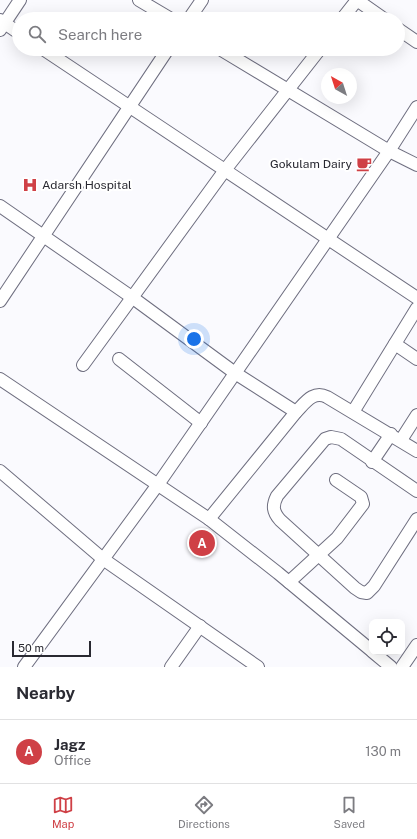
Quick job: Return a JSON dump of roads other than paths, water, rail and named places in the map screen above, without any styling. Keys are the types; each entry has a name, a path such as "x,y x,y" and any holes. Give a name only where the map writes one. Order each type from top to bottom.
{"street":[{"path":"12,30 1,25 20,0"},
{"path":"139,0 159,12"},
{"path":"194,12 202,0"},
{"path":"348,12 357,0 374,12"},
{"path":"405,34 417,42"},
{"path":"54,56 417,298"},
{"path":"0,301 163,56"},
{"path":"232,56 389,151 417,165"},
{"path":"83,365 225,170 315,56"},
{"path":"24,667 201,422 389,151 417,107"},
{"path":"0,206 133,298 235,373 296,412"},
{"path":"353,412 417,308"},
{"path":"395,344 417,359"},
{"path":"119,359 201,422"},
{"path":"0,379 158,483 209,519 289,582 369,649"},
{"path":"209,519 296,412 311,397 317,394 327,396 417,451"},
{"path":"372,462 417,415"},
{"path":"417,491 336,437 328,438 277,496 273,507 276,516 355,588 361,592 367,593 374,586 417,519"},
{"path":"0,471 103,559 258,667"},
{"path":"289,582 343,531 363,504 361,497 336,480"},
{"path":"172,667 200,626"},
{"path":"402,667 417,645"},
{"path":"376,655 391,667"}],"place":[{"name":"Gokulam Dairy","path":"364,164"},
{"name":"Adarsh Hospital","path":"30,185"},
{"name":"Jagz","path":"202,543"}]}
